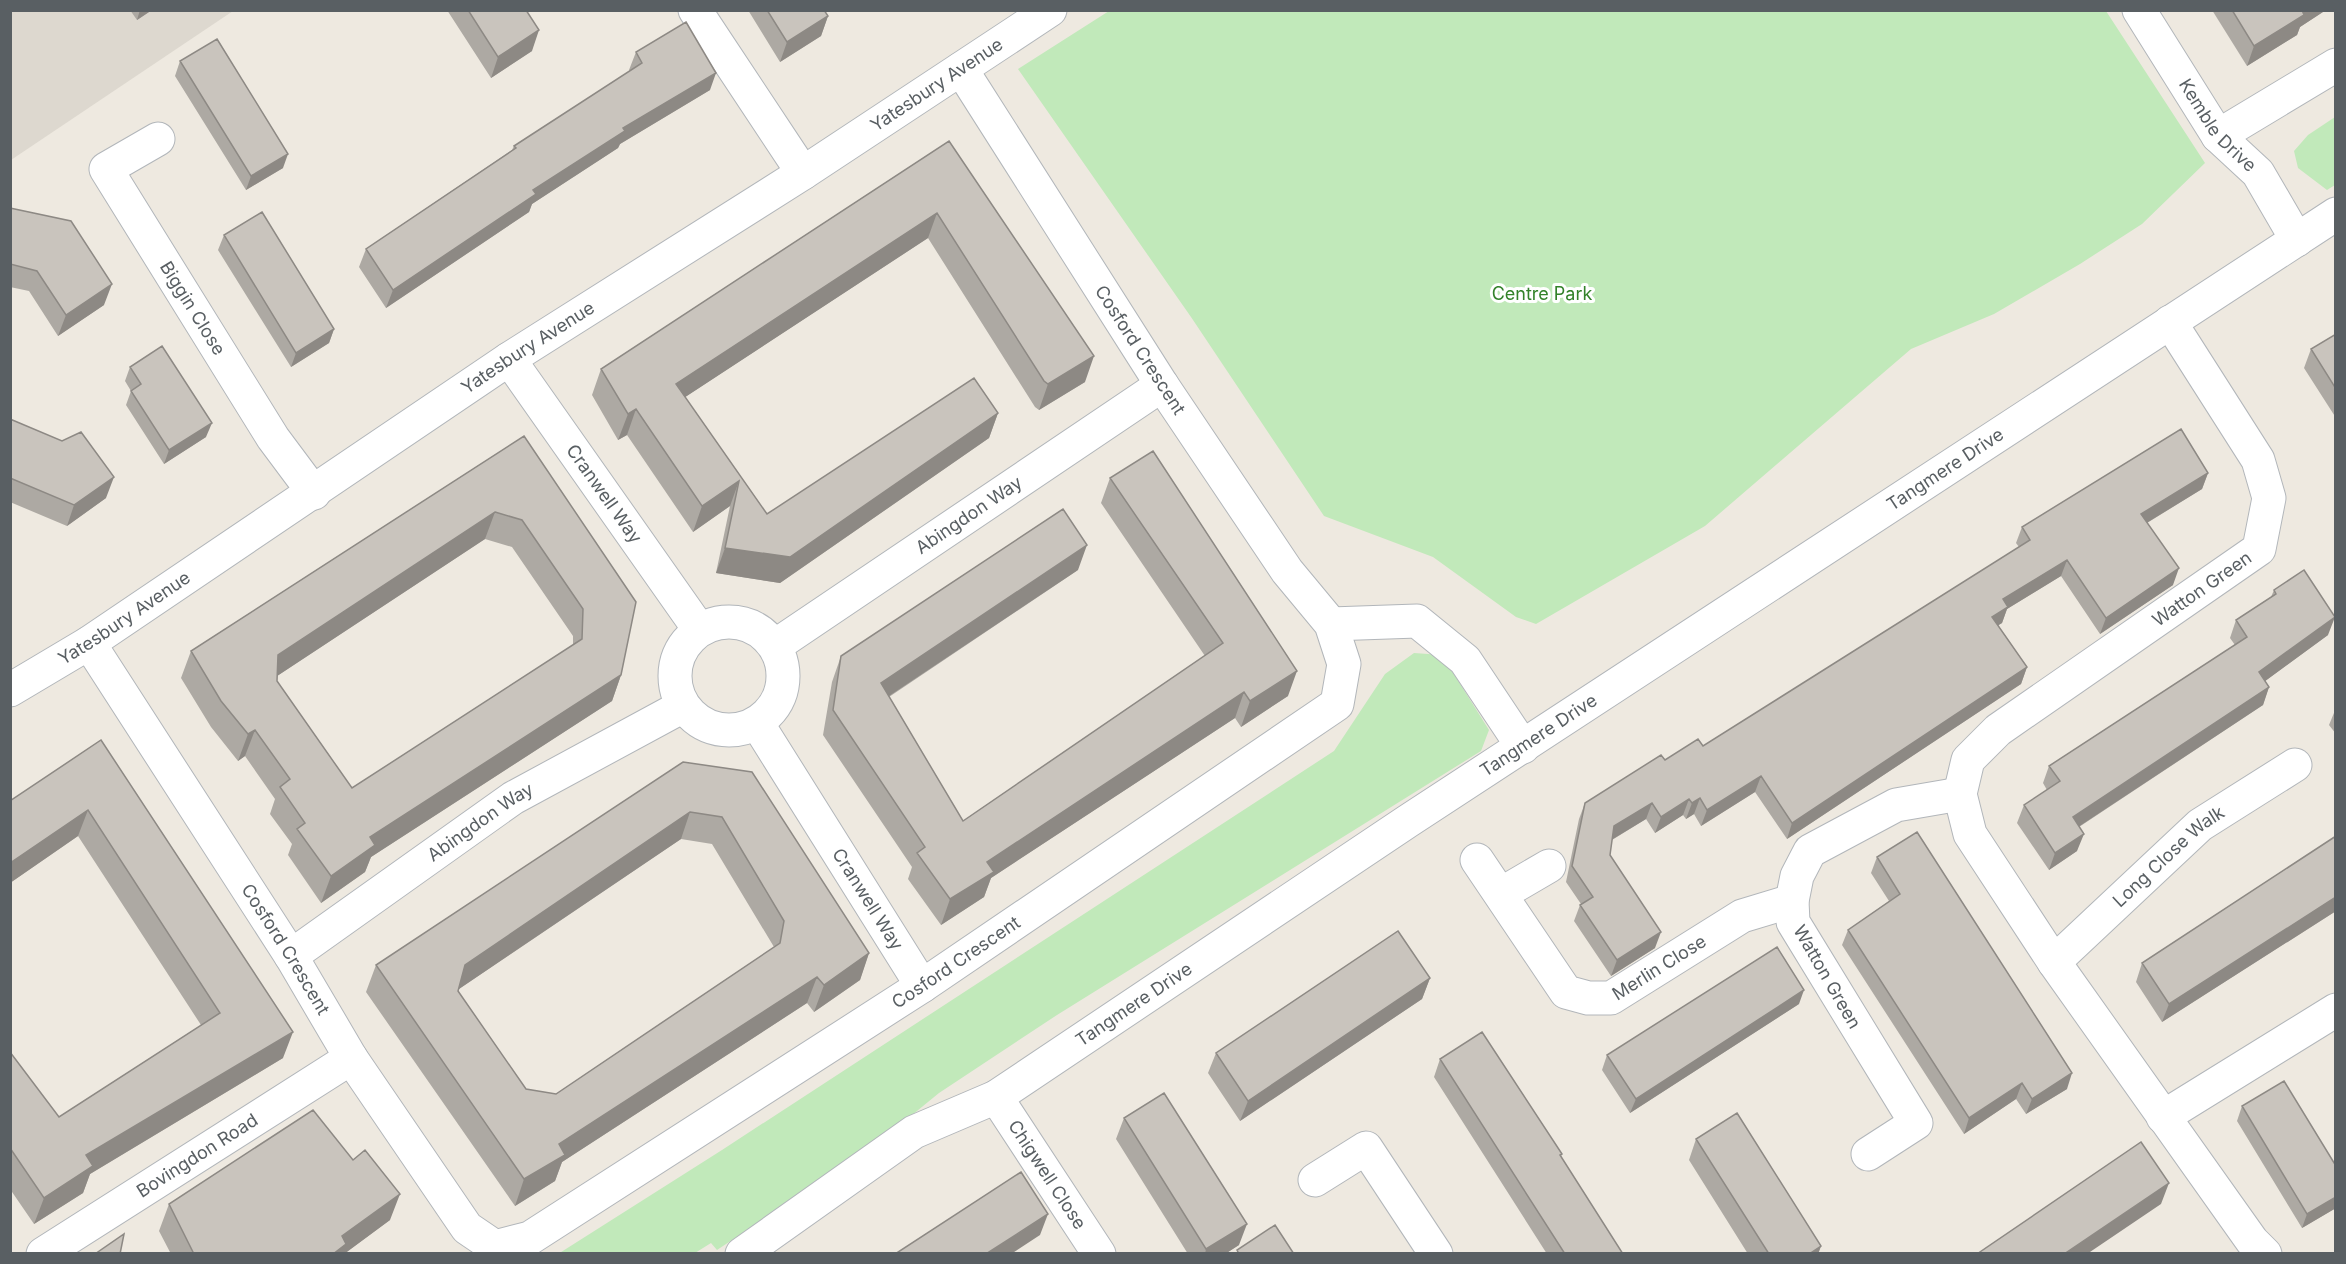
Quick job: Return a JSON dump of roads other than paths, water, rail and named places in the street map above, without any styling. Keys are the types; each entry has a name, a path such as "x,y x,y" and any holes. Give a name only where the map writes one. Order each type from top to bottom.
{"street":[{"path":"695,10 803,173"},
{"name":"Yatesbury Avenue","path":"10,690 89,643 509,359 803,173 1050,10"},
{"name":"Kemble Drive","path":"2139,10 2218,136 2258,173 2297,240"},
{"path":"2218,136 2336,65"},
{"name":"Cosford Crescent","path":"89,643 291,956 351,1058 467,1228 494,1250 530,1238 922,986 1337,704 1344,664 1331,624 1287,571 1162,385 960,69"},
{"name":"Biggin Close","path":"158,139 106,169 273,438 314,493"},
{"name":"Tangmere Drive","path":"742,1254 914,1132 996,1097 1408,821 2336,214"},
{"name":"Watton Green","path":"2170,322 2258,460 2270,498 2259,549 1998,730 1968,760 1960,794 1971,834 2054,962 2163,1117 2250,1249"},
{"name":"Cranwell Way","path":"509,359 699,629"},
{"name":"Abingdon Way","path":"775,646 1162,385"},
{"path":"1331,624 1417,621 1465,660 1523,747"},
{"path":"715,622 740,623 763,633 775,646 782,662 783,679 779,696 770,711 757,723 741,729 725,730 708,727 694,718 683,706 676,691 676,664 686,641 699,629 715,622"},
{"name":"Abingdon Way","path":"291,956 513,798 683,706"},
{"name":"Cranwell Way","path":"757,723 922,986"},
{"name":"Long Close Walk","path":"2054,962 2200,825 2295,765"},
{"name":"Watton Green","path":"1868,1154 1916,1123 1794,922 1792,901 1797,876 1810,851 1896,805 1960,794"},
{"name":"Merlin Close","path":"1477,860 1566,992 1588,998 1611,998 1742,916 1792,901"},
{"path":"1501,894 1549,866"},
{"path":"2163,1117 2336,1010"},
{"name":"Bovingdon Road","path":"43,1254 351,1058"},
{"name":"Chigwell Close","path":"996,1097 1099,1254"},
{"path":"1315,1180 1366,1148 1436,1254"}],"park label":[{"name":"Centre Park","path":"1542,294"}]}
